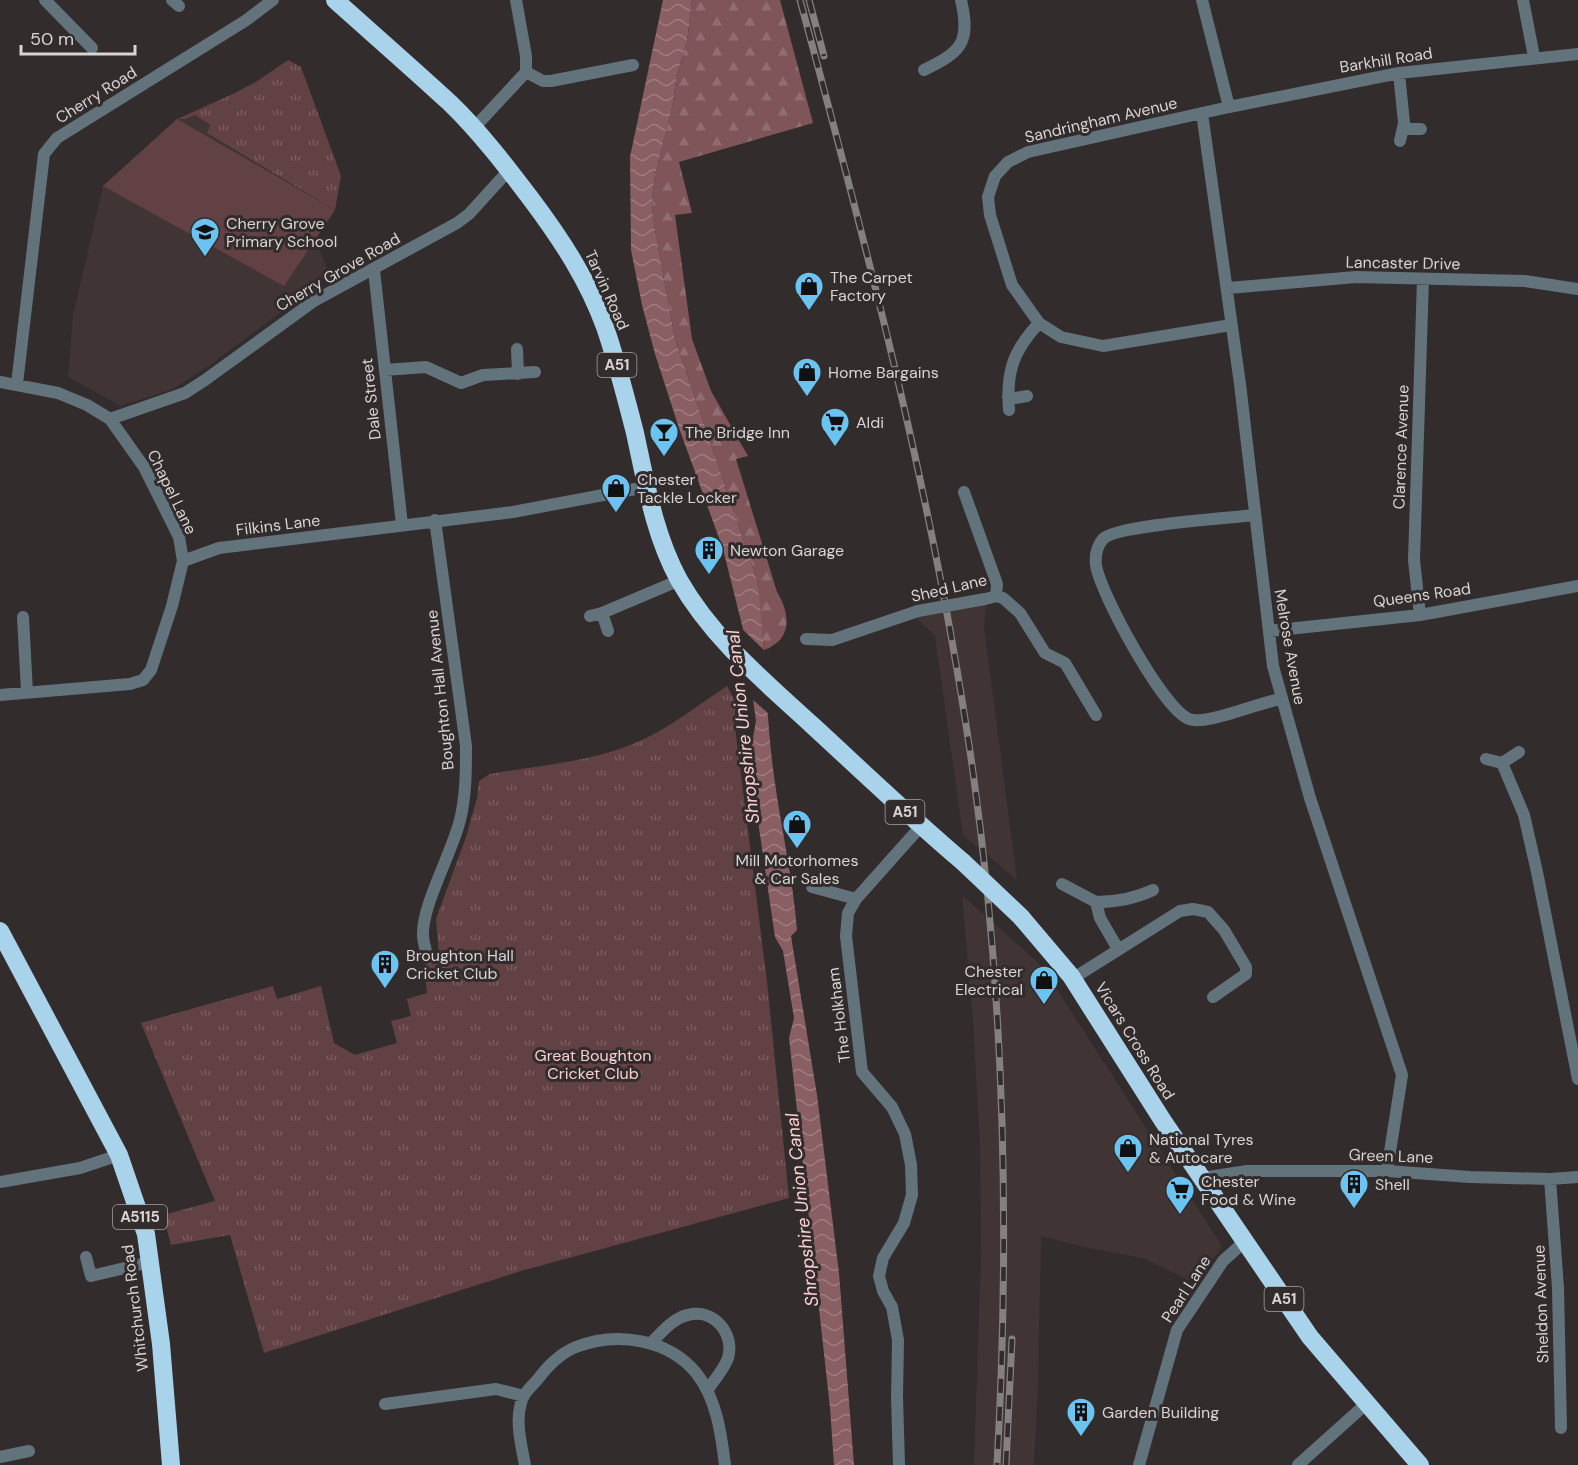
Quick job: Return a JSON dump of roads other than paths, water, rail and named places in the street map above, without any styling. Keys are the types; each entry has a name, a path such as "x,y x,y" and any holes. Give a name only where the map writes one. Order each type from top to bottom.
{"highway":[{"name":"Tarvin Road","path":"335,0 451,104 474,128 553,228 587,285 616,360 646,487 669,561 715,632 766,683"},
{"name":"Vicars Cross Road","path":"766,683 1021,917 1072,979 1163,1121 1310,1337 1420,1465"},
{"name":"Whitchurch Road","path":"0,931 119,1155 146,1234 161,1344 171,1465"}],"street":[{"path":"45,0 92,48"},
{"name":"Cherry Road","path":"17,384 44,154 57,138 245,21 273,0"},
{"path":"474,128 526,72 526,56 516,0"},
{"path":"924,70 947,59 959,47 966,26 961,0"},
{"path":"1202,0 1229,106"},
{"path":"1523,0 1534,57"},
{"name":"Barkhill Road","path":"1202,113 1399,73 1578,54"},
{"path":"526,72 543,81 550,81 633,65"},
{"path":"1399,73 1404,123 1402,135 1421,129"},
{"name":"Melrose Avenue","path":"1202,113 1228,288 1273,666 1310,798 1402,1075 1387,1171"},
{"name":"Sandringham Avenue","path":"1202,113 1028,152 1008,162 995,176 988,197 990,215 1012,285 1039,323 1061,337 1103,346 1231,325"},
{"name":"Cherry Grove Road","path":"110,419 185,393 296,313 457,223 469,214 509,170"},
{"name":"Dale Street","path":"374,270 402,525"},
{"name":"Lancaster Drive","path":"1228,288 1356,277 1526,281 1578,290"},
{"name":"Clarence Avenue","path":"1420,615 1414,560 1423,279"},
{"path":"1009,410 1008,381 1015,356 1039,323"},
{"path":"517,349 519,374"},
{"path":"384,370 426,367 461,383 483,375 535,372"},
{"name":"Chapel Lane","path":"0,382 58,393 87,405 110,419 144,467 179,537 183,561"},
{"path":"1008,397 1027,396"},
{"name":"Filkins Lane","path":"183,561 219,548 541,507 646,487"},
{"name":"Shed Lane","path":"806,639 832,640 918,611 991,598 997,584 964,492"},
{"path":"1255,515 1113,533 1100,543 1096,563 1099,576 1123,627 1157,685 1170,703 1185,717 1201,721 1258,703 1281,699"},
{"name":"Boughton Hall Avenue","path":"428,958 423,936 424,919 460,820 466,777 466,746 435,520"},
{"path":"0,695 130,684 143,680 151,670 169,617 183,561"},
{"path":"608,631 596,614 680,580"},
{"name":"Queens Road","path":"1269,630 1420,615 1578,586"},
{"path":"991,598 1003,598 1020,613 1045,653 1065,663 1096,715"},
{"path":"23,617 27,692"},
{"path":"1502,764 1519,753"},
{"path":"1486,759 1502,764 1524,815 1578,1079"},
{"name":"The Holkham","path":"898,1465 898,1340 892,1307 883,1291 879,1276 883,1258 904,1223 912,1195 911,1165 905,1134 892,1107 862,1072 846,936 848,913 856,899 921,826"},
{"path":"1062,885 1096,902 1113,902 1137,897 1153,890"},
{"path":"812,887 856,899"},
{"path":"1096,902 1100,918 1119,950"},
{"path":"1072,979 1180,911 1193,909 1208,912 1224,930 1246,967 1246,974 1242,979 1213,997"},
{"path":"0,1182 80,1168 119,1155"},
{"name":"Green Lane","path":"1202,1178 1247,1171 1387,1171 1470,1178 1578,1178"},
{"name":"Sheldon Avenue","path":"1550,1179 1558,1288 1562,1428"},
{"name":"Pearl Lane","path":"1139,1465 1178,1330 1223,1261 1244,1242"},
{"path":"86,1257 91,1276 150,1262"},
{"path":"651,1343 672,1323 689,1314 709,1316 722,1325 730,1340 728,1359 708,1390"},
{"path":"525,1465 518,1427 524,1396 547,1367 574,1348 598,1341 623,1339 651,1343 676,1353 697,1374 708,1390 720,1425 725,1465"},
{"path":"385,1404 496,1389 524,1396"},
{"path":"1298,1465 1366,1404"},
{"path":"5,1459 29,1451"}],"water":[{"path":"663,0 692,0 687,42 677,74 672,108 655,175 652,197 653,219 675,339 757,580 771,752 797,930 791,936 817,1095 839,1273 854,1465 834,1465 830,1408 789,1038 794,1018 783,951 775,937 749,760 756,721 744,633 723,549 655,354 631,250 630,157"}],"railway":[{"path":"800,0 899,383 940,577 973,772 992,944 1002,1118 1003,1291 997,1465"},
{"path":"809,0 824,56"},
{"path":"1006,1465 1012,1339"}],"place":[{"name":"Cherry Grove Primary School","path":"205,258"},
{"name":"The Carpet Factory","path":"809,312"},
{"name":"Home Bargains","path":"807,398"},
{"name":"Aldi","path":"835,448"},
{"name":"The Bridge Inn","path":"664,458"},
{"name":"Chester Tackle Locker","path":"616,514"},
{"name":"Newton Garage","path":"709,576"},
{"name":"Mill Motorhomes & Car Sales","path":"797,850"},
{"name":"Broughton Hall Cricket Club","path":"385,990"},
{"name":"Chester Electrical","path":"1044,1006"},
{"name":"National Tyres & Autocare","path":"1128,1174"},
{"name":"Shell","path":"1354,1210"},
{"name":"Chester Food & Wine","path":"1180,1216"},
{"name":"Garden Building","path":"1081,1438"}],"water label":[{"name":"Shropshire Union Canal","path":"743,727"},
{"name":"Shropshire Union Canal","path":"802,1210"}],"park label":[{"name":"Great Boughton Cricket Club","path":"593,1064"}]}
